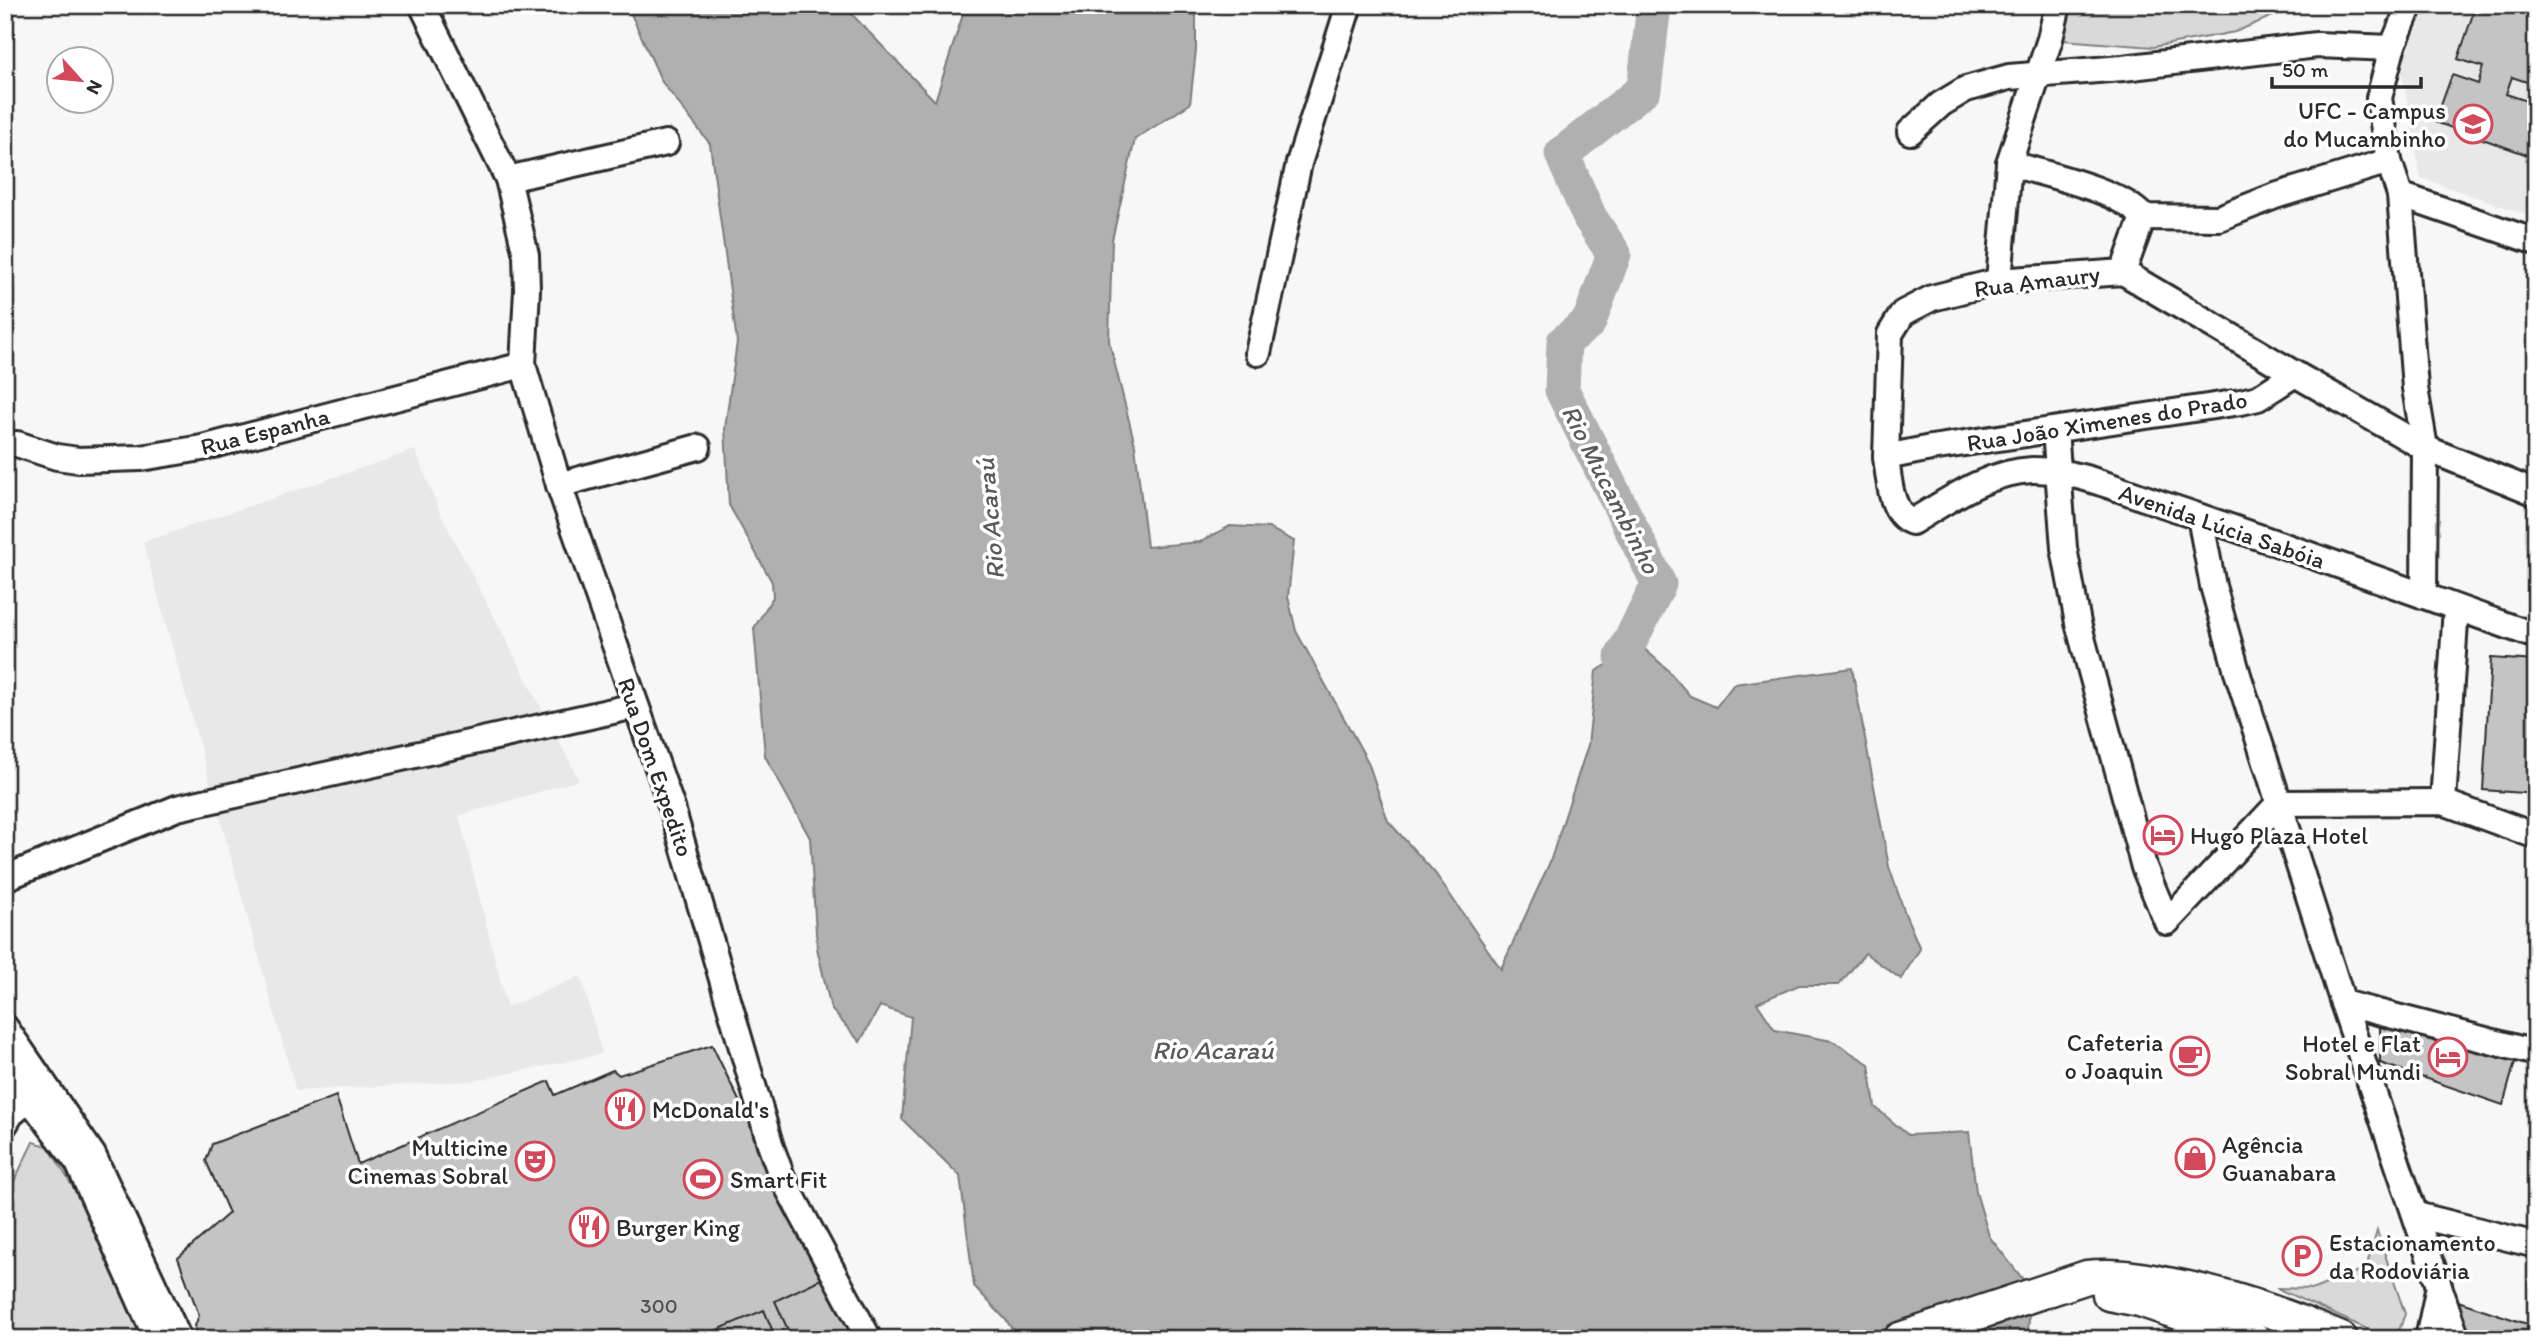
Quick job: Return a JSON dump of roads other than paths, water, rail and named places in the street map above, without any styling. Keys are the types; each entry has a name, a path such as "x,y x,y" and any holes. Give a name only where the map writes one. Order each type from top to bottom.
{"main road":[{"path":"1900,1339 2087,1277 2121,1276 2244,1301 2287,1328 2341,1339"},
{"path":"2051,1289 2140,1300 2254,1339"}],"street":[{"name":"Rua Dom Expedito","path":"422,5 508,179 526,255 523,365 559,485 672,808 771,1147 782,1177 869,1339"},
{"path":"1258,353 1299,163 1349,5"},
{"path":"1999,281 2009,163 2058,5"},
{"path":"2410,5 2392,48 2379,99 2389,162 2400,195 2415,388 2425,447 2424,596"},
{"path":"1910,132 1941,104 1966,89 2009,77 2123,68 2317,45 2392,48"},
{"path":"508,179 666,143"},
{"path":"2009,163 2116,197 2136,209 2143,217 2219,218 2275,196 2389,162"},
{"path":"2400,195 2536,242"},
{"path":"2123,272 2143,217"},
{"name":"Rua Amaury","path":"1886,457 1890,334 1896,323 1903,313 1932,298 1999,281 2123,272 2295,374"},
{"name":"Rua Espanha","path":"5,444 17,444 57,457 78,460 141,458 202,448 523,365"},
{"path":"2295,374 2425,447 2536,493"},
{"name":"Rua João Ximenes do Prado","path":"1886,457 2241,402 2258,398 2295,374"},
{"path":"2055,430 2064,548 2078,623 2144,867 2166,922 2279,803 2443,802 2536,836"},
{"path":"559,485 698,447"},
{"name":"Avenida Lúcia Sabóia","path":"1886,457 1889,481 1899,513 1912,522 1974,485 1999,475 2029,470 2057,470 2200,517 2536,636"},
{"path":"2200,517 2213,586 2238,675 2343,1003 2457,1339"},
{"path":"2443,802 2456,608"},
{"path":"5,878 177,808 635,706"},
{"path":"2343,1003 2536,1052"},
{"path":"5,1027 37,1092 78,1163 157,1339"},
{"path":"5,1060 93,1155 179,1339"},
{"path":"5,1124 11,1114 37,1092"},
{"path":"2416,1215 2536,1245"},
{"path":"2428,1339 2439,1286"}],"water":[{"name":"Rio Acaraú","path":"627,5 843,5 935,101 966,5 1196,5 1196,50 1190,104 1135,139 1112,240 1109,341 1135,445 1147,547 1200,542 1230,526 1269,528 1294,541 1288,597 1296,631 1368,762 1388,821 1435,873 1501,969 1550,862 1588,745 1596,671 1641,646 1667,669 1690,696 1716,707 1734,684 1852,668 1889,867 1920,949 1901,979 1865,953 1839,985 1799,985 1757,1003 1775,1030 1832,1041 1869,1064 1875,1107 1908,1135 1969,1132 1976,1192 1989,1236 2025,1282 2029,1320 2027,1339 1019,1339 1006,1320 974,1286 960,1176 902,1119 911,1017 880,1006 860,1042 831,1009 817,948 810,838 765,756 754,628 773,597 772,582 729,505 725,428 737,342 710,144 662,82"}],"waterway":[{"name":"Rio Mucambinho","path":"1622,657 1659,584 1562,390 1564,342 1589,322 1614,254 1590,218 1562,154 1644,89 1654,5"}],"place":[{"name":"UFC - Campus do Mucambinho","path":"2473,124"},
{"name":"Hugo Plaza Hotel","path":"2163,835"},
{"name":"Cafeteria o Joaquin","path":"2190,1056"},
{"name":"Hotel e Flat Sobral Mundi","path":"2448,1057"},
{"name":"McDonald's","path":"625,1109"},
{"name":"Agência Guanabara","path":"2195,1158"},
{"name":"Multicine Cinemas Sobral","path":"535,1161"},
{"name":"Smart Fit","path":"703,1179"},
{"name":"Burger King","path":"589,1227"},
{"name":"Estacionamento da Rodoviária","path":"2302,1256"}]}
